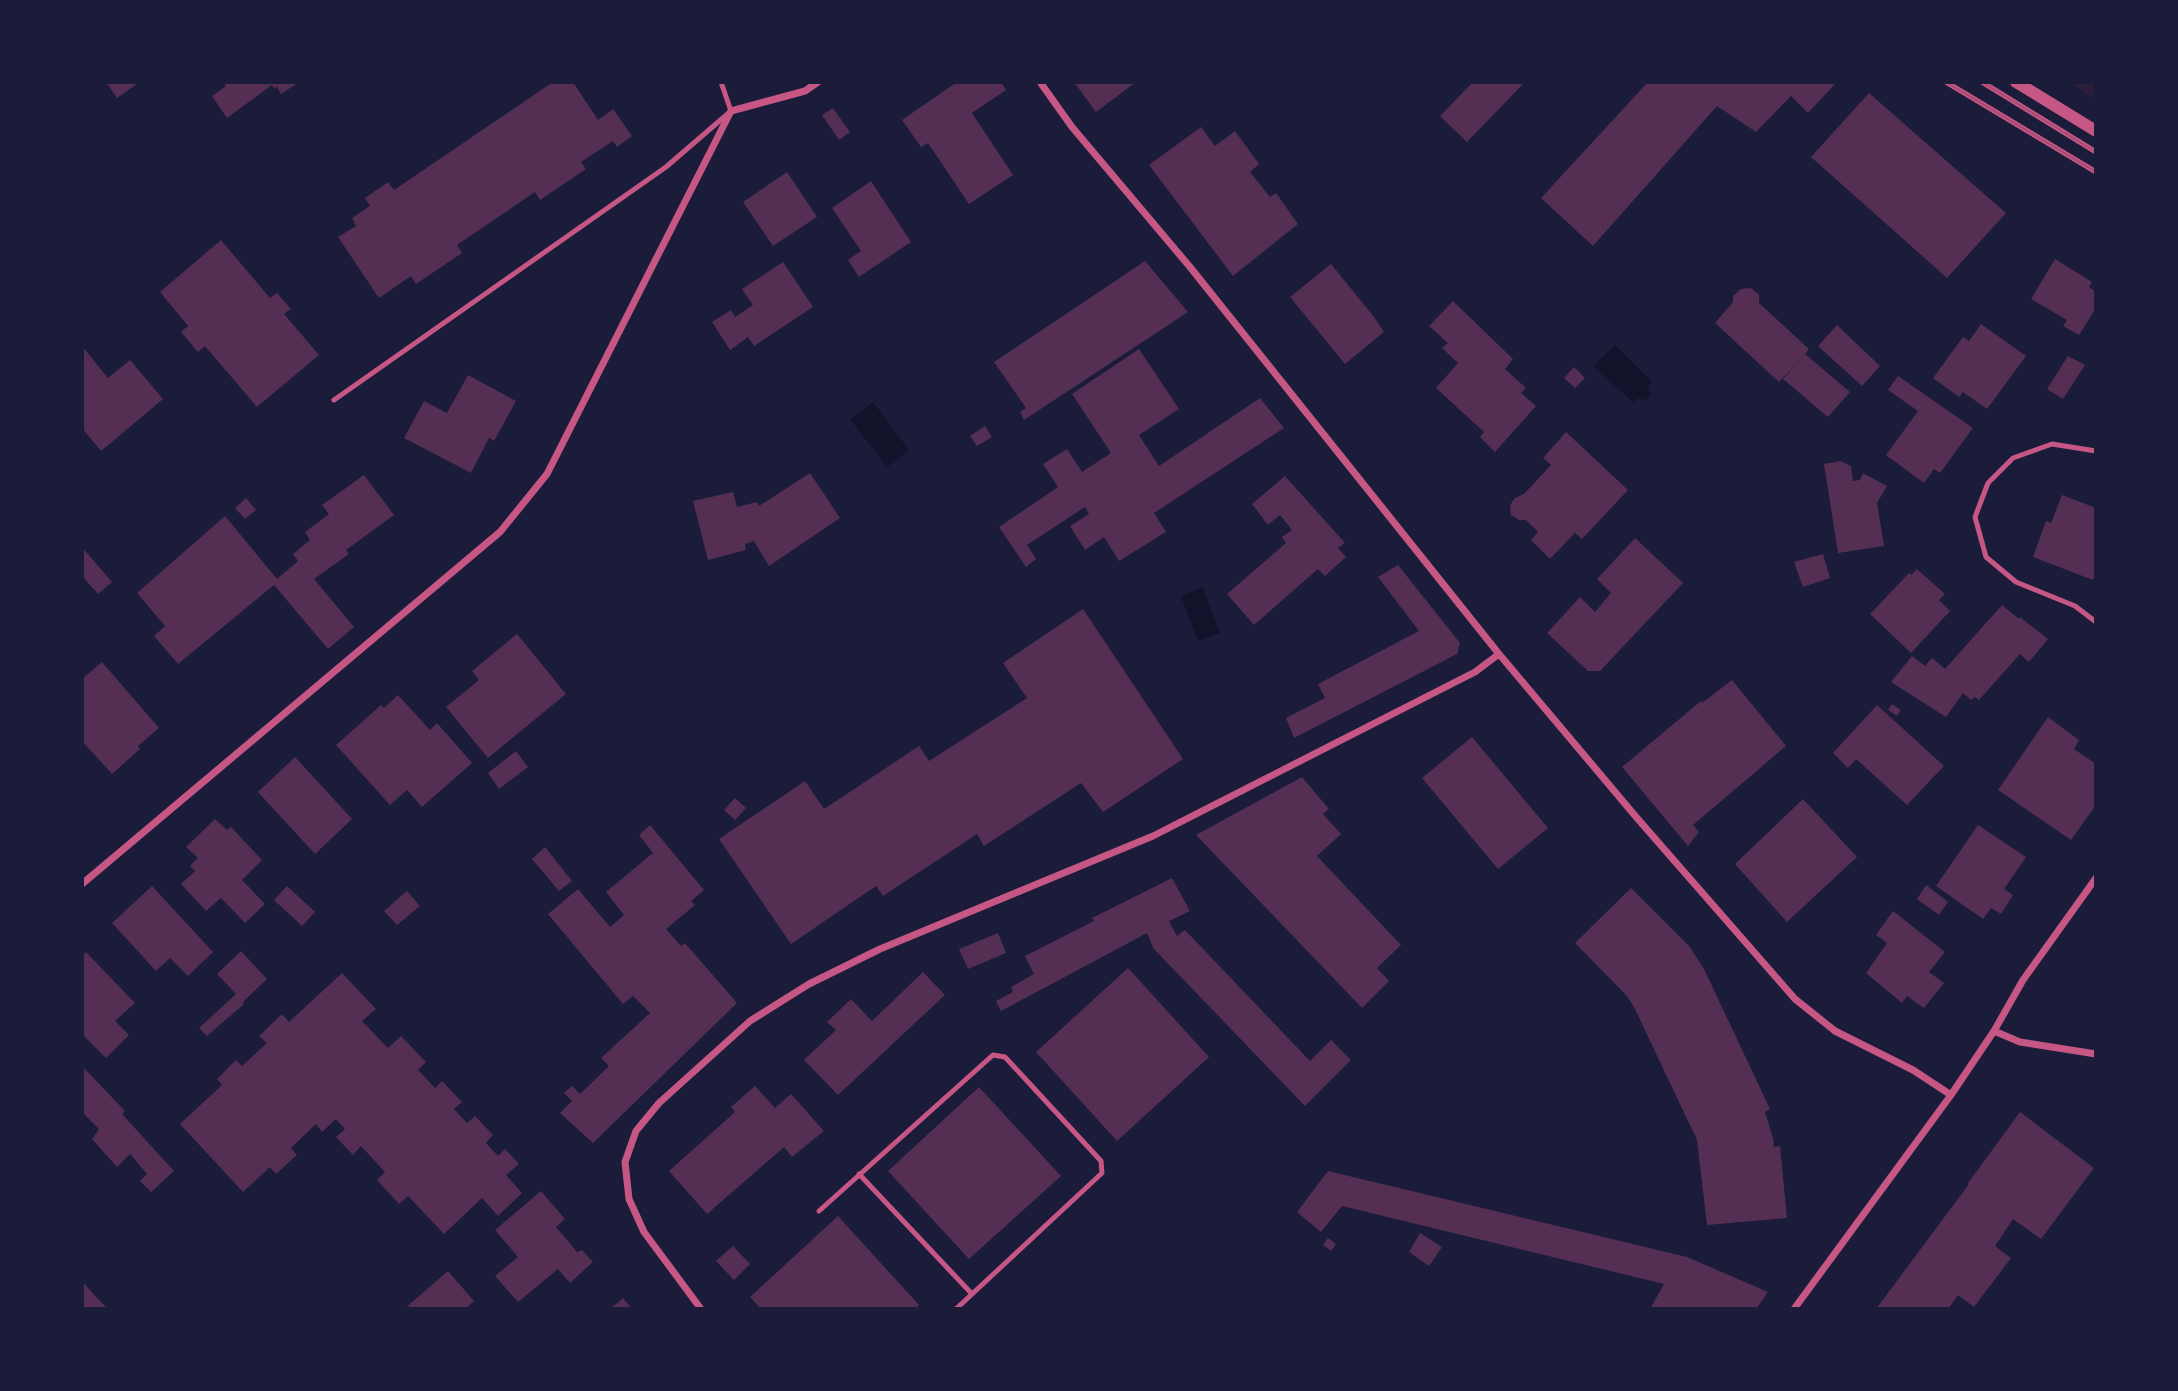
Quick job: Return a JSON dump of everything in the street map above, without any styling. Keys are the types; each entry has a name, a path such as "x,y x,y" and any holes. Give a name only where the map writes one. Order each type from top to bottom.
{"street":[{"path":"82,884 500,532 547,474 730,111 805,91 818,82"},
{"path":"1040,82 1072,127 1190,267 1499,654 1795,999 1835,1031 1913,1070 1951,1095"},
{"path":"2016,82 2096,131"},
{"path":"701,1309 644,1231 629,1199 625,1162 636,1131 659,1103 750,1021 809,984 880,949 1153,836 1475,672 1499,654"},
{"path":"1794,1309 1951,1095 1994,1031 2023,980 2096,878"},
{"path":"1994,1031 2020,1042 2096,1054"}],"lane":[{"path":"334,400 666,167 730,111 721,82"},
{"path":"1946,82 2096,172"},
{"path":"1982,82 2096,152"},
{"path":"2096,452 2052,444 2013,458 1988,483 1975,517 1986,557 2016,582 2075,606 2096,622"},
{"path":"819,1211 993,1055 1005,1058 1101,1161 1102,1173 956,1309"},
{"path":"859,1174 972,1294"}],"shaded area":[{"path":"2067,82 2096,82 2096,100"},
{"path":"1615,345 1652,382 1648,386 1651,394 1647,399 1638,398 1633,402 1593,366"},
{"path":"873,402 909,450 887,467 850,419"},
{"path":"1203,587 1220,633 1198,641 1181,596"}],"building":[{"path":"106,82 140,82 117,98"},
{"path":"223,82 299,82 281,94 277,87 272,85 227,118 212,96 226,86"},
{"path":"553,82 573,82 598,120 613,109 632,136 617,147 613,141 581,162 586,169 540,200 535,192 457,245 462,253 416,284 411,276 379,298 338,237 356,226 352,218 370,206 365,198 388,182 394,190"},
{"path":"957,82 1001,82 1006,90 972,113 1013,175 969,204 928,143 921,147 902,120"},
{"path":"1074,82 1136,82 1096,112"},
{"path":"1473,82 1525,82 1467,142 1440,116"},
{"path":"1648,82 1835,84 1808,113 1791,96 1756,132 1717,106 1593,246 1541,198"},
{"path":"1869,93 2006,213 1947,278 1811,157"},
{"path":"833,108 850,132 839,140 822,115"},
{"path":"1201,127 1215,146 1235,131 1259,164 1250,172 1270,197 1276,193 1298,224 1233,276 1149,165"},
{"path":"787,172 817,217 773,246 743,202"},
{"path":"871,181 911,242 859,277 848,260 861,251 832,208"},
{"path":"221,240 270,298 277,293 291,309 284,314 319,355 257,407 205,346 198,352 181,332 188,326 160,292"},
{"path":"2055,259 2092,282 2089,287 2096,292 2096,308 2079,335 2063,326 2067,320 2031,299"},
{"path":"1145,261 1188,312 1024,420 1020,412 1026,408 994,362"},
{"path":"783,262 813,307 754,346 748,337 730,350 712,322 731,310 735,317 753,305 742,289"},
{"path":"1331,264 1384,332 1345,364 1290,297"},
{"path":"1751,288 1759,295 1759,303 1809,349 1805,354 1850,392 1828,417 1783,379 1800,360 1779,382 1715,323 1733,302 1733,296 1741,289"},
{"path":"1453,301 1513,359 1505,369 1526,388 1521,393 1536,406 1495,452 1480,437 1484,432 1436,388 1458,363 1442,348 1448,343 1429,326"},
{"path":"1981,324 2026,356 1987,409 1963,392 1959,397 1933,378 1963,337 1969,341"},
{"path":"1837,325 1880,366 1862,386 1818,346"},
{"path":"82,346 108,378 130,360 163,399 101,451 82,428"},
{"path":"1139,349 1179,409 1139,435 1159,466 1260,398 1284,428 1154,513 1166,532 1119,561 1104,537 1085,550 1070,526 1089,514 1085,507 1027,545 1036,559 1026,567 999,527 1058,487 1043,464 1067,449 1082,472 1111,453 1072,394"},
{"path":"2068,356 2085,365 2063,399 2047,389"},
{"path":"1574,367 1585,378 1575,388 1564,378"},
{"path":"468,375 516,401 494,441 489,438 471,473 404,438 424,401 447,413"},
{"path":"1898,376 1973,428 1940,473 1934,469 1924,483 1886,455 1918,411 1888,390"},
{"path":"985,426 992,437 977,446 970,436"},
{"path":"1566,432 1628,490 1582,539 1575,533 1550,559 1531,540 1538,532 1526,520 1519,520 1511,515 1510,505 1551,465 1543,458"},
{"path":"1840,461 1851,466 1853,481 1860,480 1863,473 1887,486 1877,503 1884,546 1838,553 1824,464"},
{"path":"810,473 840,518 769,566 754,541 745,544 746,550 708,560 693,501 733,492 737,507 757,502 759,506"},
{"path":"364,475 394,515 346,550 349,554 314,579 354,627 328,649 274,585 178,664 154,636 165,626 137,593 225,516 277,579 298,561 293,554 310,540 305,532 329,514 322,505"},
{"path":"1285,476 1345,543 1338,548 1346,557 1325,576 1318,569 1254,625 1227,594 1286,543 1282,537 1292,530 1280,515 1268,525 1252,504"},
{"path":"2062,495 2096,508 2096,573 2093,580 2033,557 2046,521 2051,523"},
{"path":"246,498 256,510 245,519 235,508"},
{"path":"1635,538 1683,583 1600,671 1588,671 1547,633 1580,597 1595,612 1611,593 1597,579"},
{"path":"82,547 112,582 98,594 82,576"},
{"path":"1823,554 1830,578 1803,587 1794,562"},
{"path":"1398,565 1460,643 1457,654 1294,738 1286,718 1325,698 1318,684 1419,631 1378,577"},
{"path":"1917,569 1945,594 1939,600 1950,611 1911,653 1870,614 1909,573 1911,575"},
{"path":"2002,605 2048,639 2029,662 2020,654 1979,700 1975,697 1971,700 1963,693 1946,717 1891,682 1912,656 1925,666 1932,658 1945,669"},
{"path":"1083,609 1183,759 1103,812 1081,783 984,846 977,834 883,896 876,886 791,944 719,839 805,781 824,809 919,746 929,761 1027,698 1003,663"},
{"path":"517,634 566,694 488,758 446,707 479,680 472,671"},
{"path":"102,662 159,728 112,774 82,741 82,679"},
{"path":"1732,680 1786,746 1693,825 1699,832 1688,846 1622,767 1701,701 1702,703"},
{"path":"398,695 430,730 437,723 472,763 422,807 407,790 390,805 336,745 381,705 384,708"},
{"path":"1892,704 1901,710 1897,716 1888,710"},
{"path":"1877,705 1944,766 1907,805 1856,759 1848,768 1833,753"},
{"path":"2048,717 2079,740 2074,749 2096,764 2096,805 2071,840 1998,790"},
{"path":"1472,737 1548,828 1498,869 1422,778"},
{"path":"516,751 528,767 499,789 488,773"},
{"path":"295,757 352,819 315,854 258,792"},
{"path":"1302,777 1329,809 1323,814 1341,834 1317,856 1401,945 1377,968 1389,981 1362,1008 1196,835"},
{"path":"735,798 746,808 735,820 724,810"},
{"path":"1803,799 1857,857 1787,922 1735,864"},
{"path":"215,819 227,830 231,827 262,860 242,880 265,904 245,923 221,898 206,911 181,884 195,871 190,866 198,858 186,847"},
{"path":"650,825 704,890 691,901 695,905 666,929 681,946 685,943 737,1003 593,1143 560,1113 572,1101 564,1093 572,1086 580,1094 609,1066 601,1058 650,1013 633,996 623,1004 548,914 578,889 610,927 624,915 606,892 653,853 639,835"},
{"path":"1978,825 2026,857 2004,889 2013,895 2001,914 1991,908 1983,919 1936,886"},
{"path":"545,847 572,881 559,891 532,859"},
{"path":"1172,878 1190,911 1169,921 1177,936 1185,930 1310,1061 1331,1040 1351,1060 1305,1106 1154,949 1147,933 1001,1011 996,1001 1013,992 1011,987 1034,974 1025,956 1094,921 1092,918"},
{"path":"1926,885 1948,902 1939,915 1917,899"},
{"path":"152,886 213,952 188,976 170,958 156,971 112,923"},
{"path":"287,886 315,912 302,926 274,900"},
{"path":"1631,888 1690,947 1704,969 1770,1109 1765,1112 1774,1147 1780,1146 1787,1218 1707,1225 1697,1140 1634,1007 1627,996 1575,943"},
{"path":"407,891 420,906 397,925 384,911"},
{"path":"1893,911 1945,952 1929,972 1944,983 1924,1008 1907,996 1902,1003 1866,973 1887,943 1876,935"},
{"path":"998,933 1006,953 968,969 959,949"},
{"path":"82,950 135,1003 115,1021 129,1035 106,1058 82,1034"},
{"path":"241,951 267,979 244,1004 207,1036 199,1028 236,994 217,974"},
{"path":"1128,968 1209,1057 1117,1141 1036,1052"},
{"path":"923,972 945,995 838,1095 804,1060 836,1030 827,1022 851,999 872,1021"},
{"path":"342,973 376,1009 362,1021 388,1048 401,1036 426,1062 418,1070 435,1088 442,1081 462,1102 454,1109 467,1123 475,1116 493,1135 486,1143 498,1156 505,1149 519,1164 506,1175 522,1193 498,1216 482,1198 444,1234 408,1196 399,1204 377,1180 385,1172 361,1146 353,1155 336,1137 345,1129 336,1119 322,1132 316,1124 291,1148 297,1155 276,1174 270,1167 243,1192 180,1124 222,1085 217,1079 236,1060 242,1066 267,1043 259,1036 282,1014 289,1022"},
{"path":"82,1066 125,1111 122,1114 174,1171 151,1192 140,1181 147,1174 130,1154 117,1167 92,1139 99,1129 82,1112"},
{"path":"755,1086 775,1108 791,1094 824,1131 792,1157 784,1147 707,1214 669,1171 735,1112 731,1107"},
{"path":"979,1087 1061,1176 969,1259 888,1171"},
{"path":"2020,1112 2094,1168 2041,1239 2013,1219 1995,1246 2011,1258 1974,1307 1958,1295 1948,1309 1876,1309 1969,1184"},
{"path":"1328,1171 1687,1257 1768,1292 1756,1309 1650,1309 1664,1284 1342,1206 1321,1232 1297,1212"},
{"path":"541,1191 565,1219 556,1227 577,1252 582,1250 593,1262 570,1283 558,1269 518,1302 495,1276 518,1257 495,1230"},
{"path":"838,1216 919,1305 915,1309 761,1309 750,1297"},
{"path":"1420,1233 1442,1247 1429,1266 1409,1252"},
{"path":"1328,1238 1336,1244 1331,1251 1323,1245"},
{"path":"733,1246 750,1264 734,1280 716,1261"},
{"path":"448,1271 474,1301 465,1309 404,1309"},
{"path":"82,1281 96,1297 108,1309 82,1309"},
{"path":"623,1298 632,1309 610,1309"}],"tram line":[{"path":"1946,82 2096,172"},
{"path":"1982,82 2096,152"}]}
